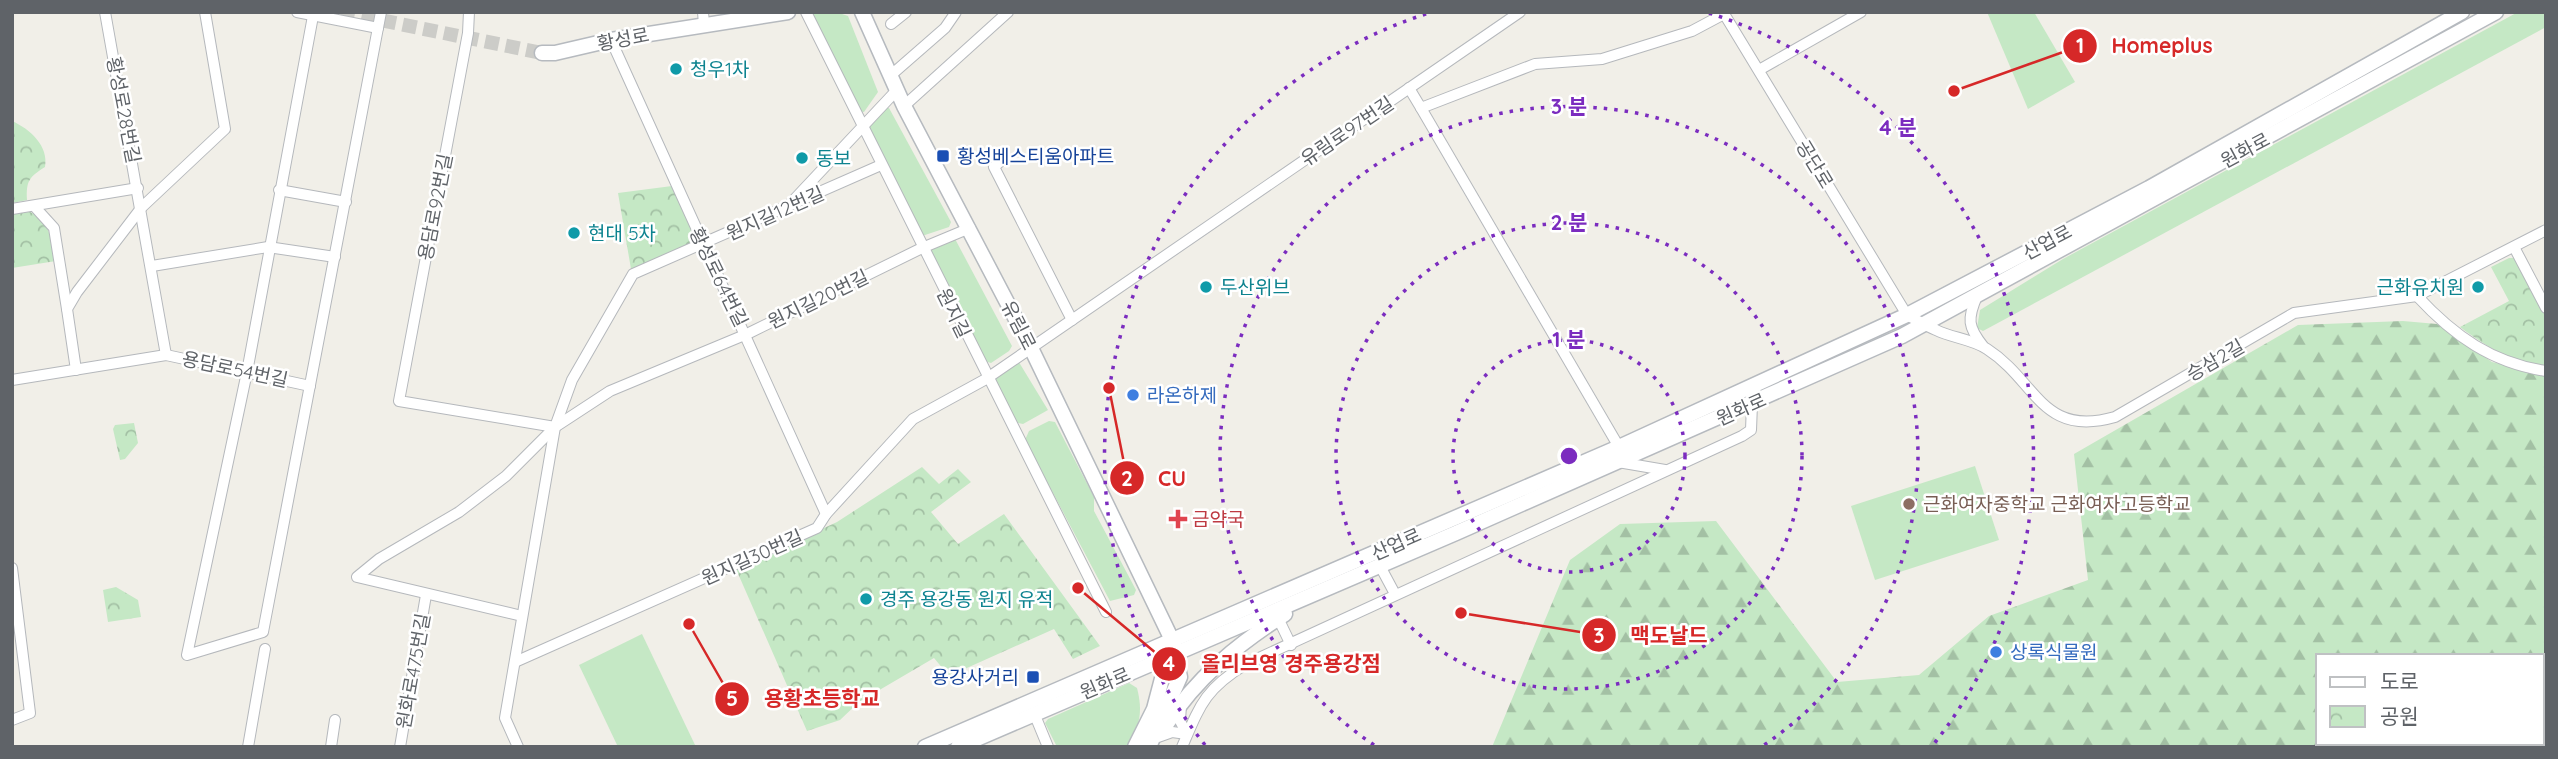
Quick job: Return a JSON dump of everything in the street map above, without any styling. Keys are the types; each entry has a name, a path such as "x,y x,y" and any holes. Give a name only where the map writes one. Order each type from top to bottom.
{"street":[{"name":"황성로28번길","path":"105,12 142,207 166,355"},
{"path":"67,309 102,257 142,207 225,129 205,12"},
{"path":"297,12 378,28"},
{"path":"313,16 268,247 247,372 187,655 264,632 381,12"},
{"name":"용담로92번길","path":"469,12 468,33 399,401 555,427"},
{"name":"황성로","path":"542,53 555,53 704,18 788,12"},
{"name":"원지길","path":"806,12 986,379 1105,612"},
{"name":"유림로","path":"862,12 904,106 1031,348 1172,650"},
{"path":"891,24 906,12"},
{"path":"890,76 945,28 956,12"},
{"path":"904,106 1007,12"},
{"path":"1409,88 1520,12"},
{"path":"1759,70 1861,12"},
{"name":"산업로","path":"1172,650 1907,315 2149,188 2462,12"},
{"name":"원화로","path":"925,747 1380,566 1752,404 1925,324 2496,12"},
{"name":"유림로97번길","path":"986,379 1409,88 1421,108 1535,64 1602,59 1692,32 1724,13"},
{"name":"공단로","path":"1724,13 1907,315"},
{"name":"황성로64번길","path":"611,40 747,334 825,514"},
{"path":"783,210 897,91"},
{"path":"1421,108 1619,447"},
{"path":"1003,159 994,167 1072,320"},
{"name":"원지길12번길","path":"518,747 505,719 555,427 572,380 633,274 881,165"},
{"path":"12,209 138,188"},
{"path":"279,190 346,202"},
{"path":"34,205 54,228 76,370"},
{"name":"원지길20번길","path":"555,427 610,391 747,334 922,247 970,228"},
{"name":"승삼2길","path":"1907,315 1984,346 2006,363 2033,398 2053,414 2072,422 2094,423 2115,417 2294,313 2417,296 2546,230"},
{"path":"152,265 268,247 335,257"},
{"path":"2514,247 2546,308"},
{"path":"1977,296 1969,315 1969,328 1984,346"},
{"path":"2417,296 2435,315 2492,358 2546,371"},
{"name":"용담로54번길","path":"12,380 166,355 310,386"},
{"name":"원지길30번길","path":"515,662 817,528 825,514 913,419 986,379"},
{"path":"1182,747 1202,700 1226,676 1395,594 1751,430 1752,404"},
{"name":"원지길12번길","path":"522,616 357,577 379,559 459,512 506,476 555,427"},
{"path":"1618,462 1667,470"},
{"path":"1380,566 1395,594"},
{"path":"12,569 30,713 12,720"},
{"path":"1153,744 1182,702 1226,655 1278,618 1342,582"},
{"name":"원화로475번길","path":"400,747 426,595"},
{"path":"1278,618 1291,645"},
{"path":"247,747 265,649"},
{"path":"1153,744 1180,677 1172,650"},
{"path":"1135,747 1154,709 1172,650"},
{"name":"원화로","path":"958,747 1172,650"},
{"path":"1182,702 1180,721 1187,734"},
{"path":"1034,713 1048,747"},
{"path":"331,747 335,720"},
{"path":"1153,744 1172,732 1187,734"}],"green space":[{"path":"836,12 848,16 878,92 864,112 857,111 813,18 814,14"},
{"path":"1987,12 2034,12 2075,82 2028,109"},
{"path":"2518,12 2546,12 2546,27 1983,331 1977,328 1980,310 2063,259"},
{"path":"889,108 951,222 949,227 922,236 866,126"},
{"path":"12,121 37,139 44,152 45,167 30,180 27,200 12,203"},
{"path":"672,186 698,243 631,269 618,193"},
{"path":"28,211 45,226 56,261 12,268 12,214"},
{"path":"954,237 1012,346 991,363 984,361 929,249"},
{"path":"2514,258 2546,317 2546,368 2500,353 2460,327 2509,301 2491,267"},
{"path":"2403,321 2437,324 2492,362 2546,375 2546,747 1492,747 1570,560 1620,524 1716,521 1837,682 1919,675 1989,616 2088,580 2074,454 2298,325"},
{"path":"1017,359 1048,410 1023,424 1014,422 994,382 995,375"},
{"path":"1049,421 1055,422 1094,497 1094,511 1136,590 1134,595 1110,601 1025,440 1029,431"},
{"path":"134,423 138,443 125,459 120,460 113,429 115,425"},
{"path":"1975,466 1999,540 1875,580 1851,506"},
{"path":"922,467 939,484 958,469 971,482 931,512 958,544 1004,514 1100,646 1073,659 1054,629 949,676 934,658 859,702 840,720 807,731 736,569 837,522"},
{"path":"116,587 138,600 141,617 108,622 103,590"},
{"path":"642,634 696,747 618,747 579,665"},
{"path":"1129,683 1137,688 1140,711 1138,725 1128,747 1057,747 1045,723 1048,719"}],"tunnel":[{"path":"341,12 542,53"}],"place":[{"name":"청우1차","path":"676,69"},
{"name":"Homeplus","path":"1954,91"},
{"name":"황성베스티움아파트","path":"943,156"},
{"name":"동보","path":"802,158"},
{"name":"현대 5차","path":"574,233"},
{"name":"두산위브","path":"1206,287"},
{"name":"근화유치원","path":"2478,287"},
{"name":"CU","path":"1109,388"},
{"name":"라온하제","path":"1133,395"},
{"name":"근화여자중학교 근화여자고등학교","path":"1909,504"},
{"name":"금약국","path":"1178,519"},
{"name":"올리브영 경주용강점","path":"1078,588"},
{"name":"경주 용강동 원지 유적","path":"866,599"},
{"name":"맥도날드","path":"1461,613"},
{"name":"용황초등학교","path":"689,624"},
{"name":"상록식물원","path":"1996,652"},
{"name":"용강사거리","path":"1033,677"}]}
